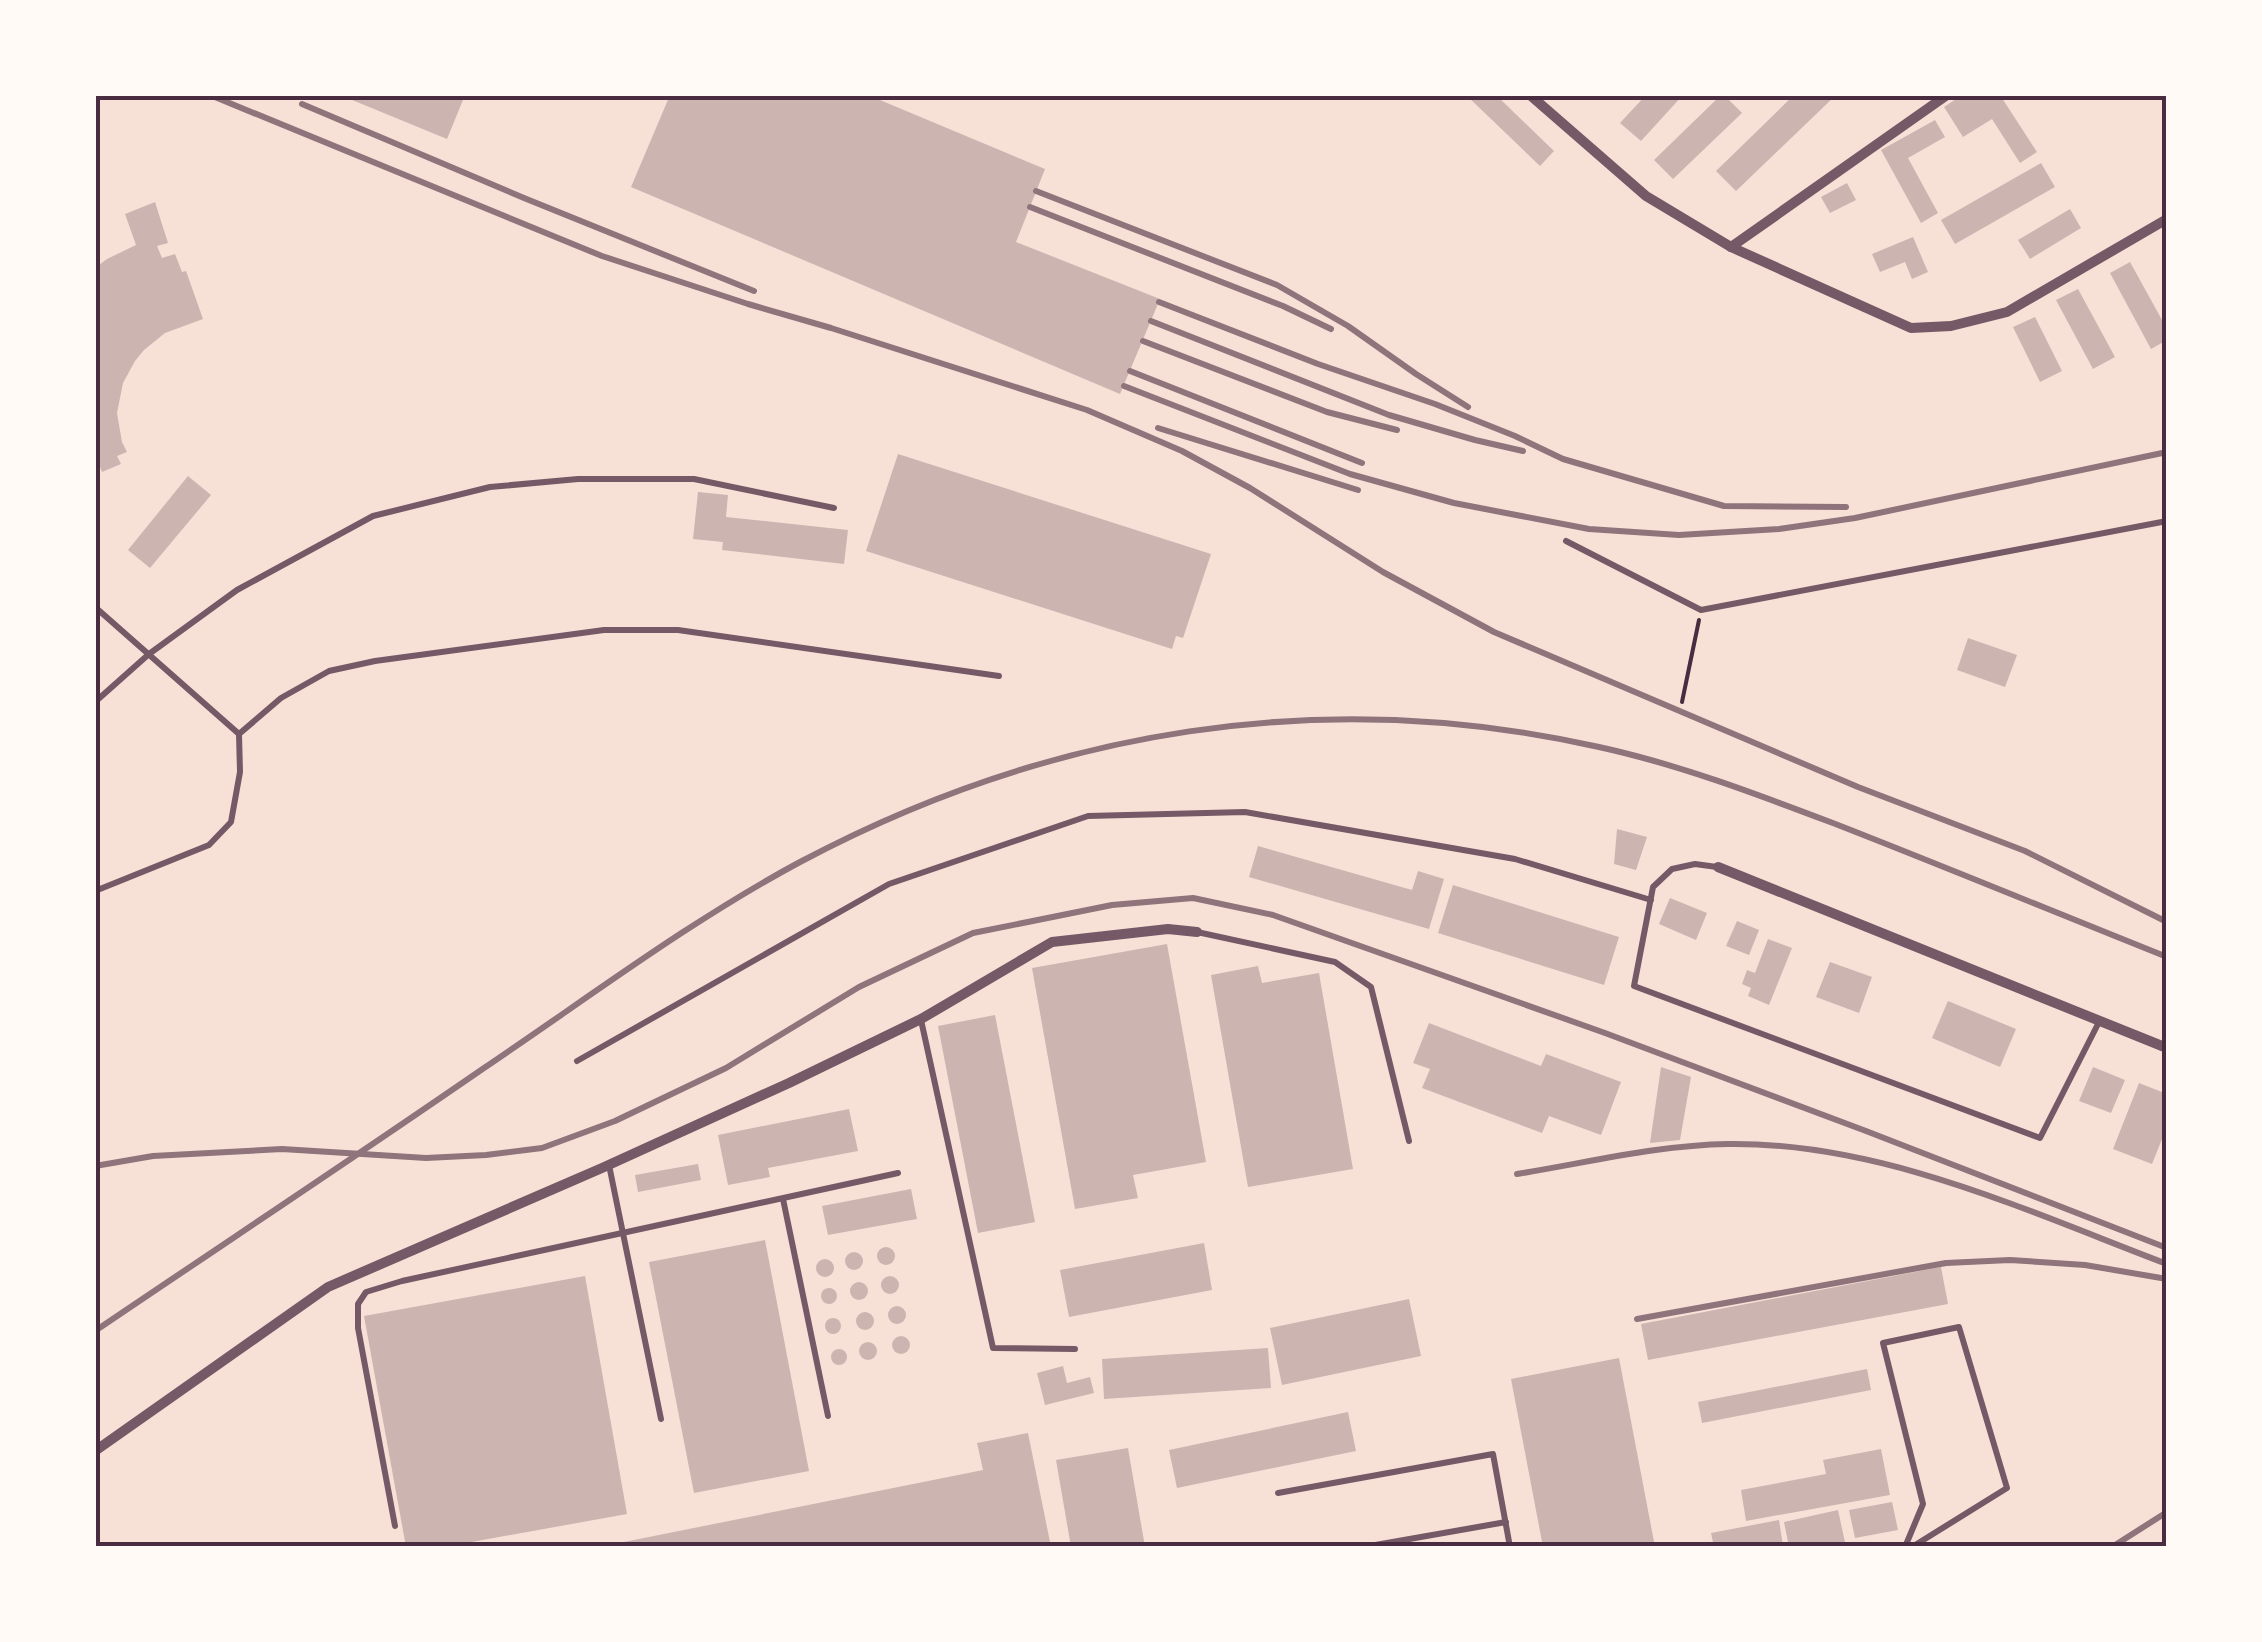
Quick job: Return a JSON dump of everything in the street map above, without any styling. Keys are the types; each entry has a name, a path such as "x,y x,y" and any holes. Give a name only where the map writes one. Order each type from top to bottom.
{"street":[{"path":"1530,95 1646,196 1731,247 1911,328 1951,326 2007,312 2167,218"},
{"path":"1731,247 1947,95"},
{"path":"1718,867 2167,1048"},
{"path":"95,1451 328,1287 788,1082 920,1018 1052,942 1168,928 1197,932"}],"lane":[{"path":"95,702 150,654 238,590 373,516 490,486 578,479 694,478 834,508"},
{"path":"1566,541 1701,610 2167,522"},
{"path":"95,607 239,734 240,772 231,822 209,844 95,890"},
{"path":"239,734 281,698 330,672 375,662 604,630 678,630 999,676"},
{"path":"576,1061 889,884 1088,816 1245,812 1515,859 1651,900"},
{"path":"1718,867 1694,864 1672,868 1653,887 1634,986 2040,1138 2100,1020"},
{"path":"1197,932 1335,962 1372,988 1409,1142"},
{"path":"920,1018 993,1348 1075,1350"},
{"path":"609,1164 661,1419"},
{"path":"395,1526 358,1328 358,1304 366,1292 898,1173"},
{"path":"783,1199 828,1416"},
{"path":"1959,1327 2007,1488 1909,1547 1924,1504 1883,1343 1959,1327"},
{"path":"1278,1493 1492,1454 1510,1547"},
{"path":"1364,1547 1506,1522"}],"path":[{"path":"1682,702 1701,610"}],"building":[{"path":"340,95 465,95 447,139"},
{"path":"670,95 868,95 1045,169 1016,242 1160,299 1120,394 631,187"},
{"path":"1466,95 1496,95 1554,151 1540,166"},
{"path":"1646,95 1683,95 1641,141 1620,123"},
{"path":"1721,95 1742,113 1673,179 1654,160"},
{"path":"1794,95 1836,95 1736,191 1716,171"},
{"path":"1962,95 2000,95 2037,152 2020,163 1992,119 1963,137 1944,107"},
{"path":"1935,120 1945,137 1908,158 1938,213 1921,223 1881,150"},
{"path":"2041,163 2055,187 1955,244 1941,220"},
{"path":"1847,183 1856,200 1830,213 1821,197"},
{"path":"155,202 168,243 157,246 162,258 175,254 182,272 186,271 203,319 165,333 135,361 123,383 117,413 127,452 117,456 121,464 102,472 99,464 95,465 95,268 136,245 125,214"},
{"path":"2070,209 2081,228 2030,259 2018,240"},
{"path":"1913,237 1928,272 1912,279 1905,262 1880,272 1872,254"},
{"path":"2130,262 2167,329 2167,340 2151,349 2110,273"},
{"path":"2078,289 2115,357 2093,369 2056,300"},
{"path":"2035,317 2062,371 2040,382 2013,327"},
{"path":"898,454 1211,554 1183,638 1176,636 1172,649 866,551"},
{"path":"188,476 211,495 150,568 128,550"},
{"path":"698,492 728,495 726,517 848,530 844,564 722,550 723,542 693,539"},
{"path":"1968,638 2017,655 2005,687 1957,670"},
{"path":"1617,829 1647,837 1636,870 1614,864"},
{"path":"1258,846 1412,890 1418,871 1444,879 1429,929 1249,877"},
{"path":"1453,885 1619,937 1604,985 1438,933"},
{"path":"1670,898 1707,913 1696,940 1659,924"},
{"path":"1737,921 1759,930 1749,955 1726,946"},
{"path":"1768,939 1792,948 1769,1005 1748,996 1751,988 1742,984 1747,970 1755,973"},
{"path":"1167,944 1206,1162 1133,1175 1138,1198 1075,1209 1032,968"},
{"path":"1830,962 1872,977 1859,1013 1816,997"},
{"path":"1258,966 1262,983 1319,973 1353,1169 1248,1187 1211,975"},
{"path":"1948,1001 2016,1029 2000,1067 1932,1038"},
{"path":"995,1015 1035,1222 978,1233 938,1026"},
{"path":"1429,1023 1541,1066 1546,1054 1621,1082 1601,1135 1549,1116 1542,1133 1422,1088 1430,1069 1413,1063"},
{"path":"1661,1067 1691,1077 1680,1140 1650,1143"},
{"path":"2093,1067 2125,1080 2111,1113 2079,1101"},
{"path":"2139,1083 2167,1094 2167,1142 2162,1139 2152,1164 2113,1149"},
{"path":"849,1109 858,1151 768,1168 770,1177 728,1185 718,1135"},
{"path":"698,1164 701,1180 638,1192 635,1175"},
{"path":"911,1189 917,1219 828,1235 822,1206"},
{"path":"765,1240 809,1471 694,1493 649,1262"},
{"path":"1204,1243 1212,1290 1069,1317 1060,1270"},
{"path":"886,1247 895,1256 886,1265 877,1256"},
{"path":"854,1252 863,1261 854,1270 845,1261"},
{"path":"825,1259 834,1268 825,1277 816,1268"},
{"path":"1941,1267 1948,1304 1648,1360 1641,1324"},
{"path":"585,1276 627,1514 444,1547 406,1547 364,1316"},
{"path":"890,1276 899,1285 890,1294 881,1285"},
{"path":"859,1282 868,1291 859,1300 850,1291"},
{"path":"829,1288 837,1296 829,1304 821,1296"},
{"path":"1409,1299 1421,1356 1282,1385 1270,1328"},
{"path":"897,1306 906,1315 897,1324 888,1315"},
{"path":"865,1312 874,1321 865,1330 856,1321"},
{"path":"833,1318 841,1326 833,1334 825,1326"},
{"path":"901,1336 910,1345 901,1354 892,1345"},
{"path":"868,1342 877,1351 868,1360 859,1351"},
{"path":"1268,1348 1271,1388 1104,1399 1102,1359"},
{"path":"839,1349 847,1357 839,1365 831,1357"},
{"path":"1619,1358 1655,1547 1543,1547 1511,1379"},
{"path":"1063,1366 1067,1383 1090,1377 1094,1393 1045,1405 1037,1373"},
{"path":"1867,1369 1871,1390 1702,1423 1698,1402"},
{"path":"1348,1412 1356,1451 1177,1488 1169,1450"},
{"path":"1028,1433 1051,1547 609,1547 983,1470 977,1443"},
{"path":"1128,1448 1145,1547 1071,1547 1056,1460"},
{"path":"1881,1449 1890,1495 1746,1521 1741,1490 1826,1474 1823,1460"},
{"path":"1892,1502 1898,1530 1855,1538 1849,1510"},
{"path":"1838,1510 1846,1547 1789,1547 1784,1522"},
{"path":"1779,1520 1783,1546 1714,1547 1711,1533"}],"railway":[{"path":"210,95 602,256 1087,410 1182,451 1250,488 1383,572 1494,632 1858,787 2025,851 2167,922"},
{"path":"302,104 754,291"},
{"path":"1036,191 1277,285 1348,326 1468,407"},
{"path":"1030,207 1283,306 1331,329"},
{"path":"1159,302 1318,364 1435,404 1563,459 1724,506 1846,507"},
{"path":"1151,321 1389,415 1523,451"},
{"path":"1143,341 1327,412 1397,430"},
{"path":"1130,371 1362,463"},
{"path":"1124,386 1350,474 1454,503 1589,529 1679,535 1779,529 1855,518 2167,452"},
{"path":"1158,428 1358,490"},
{"path":"95,1331 679,935 800,862 895,816 991,779 1090,751 1189,731 1290,721 1392,720 1495,729 1630,754 1779,803 2167,957"},
{"path":"95,1166 153,1156 282,1149 426,1158 542,1148 615,1121 726,1068 859,987 973,933 1112,905 1193,898 1273,915 1605,1033 2167,1248"},
{"path":"1517,1174 1675,1148 1728,1144 1785,1146 1841,1154 1952,1183 2167,1264"},
{"path":"1637,1319 1946,1263 2010,1260 2085,1265 2167,1279"},
{"path":"2112,1547 2167,1512"}]}
